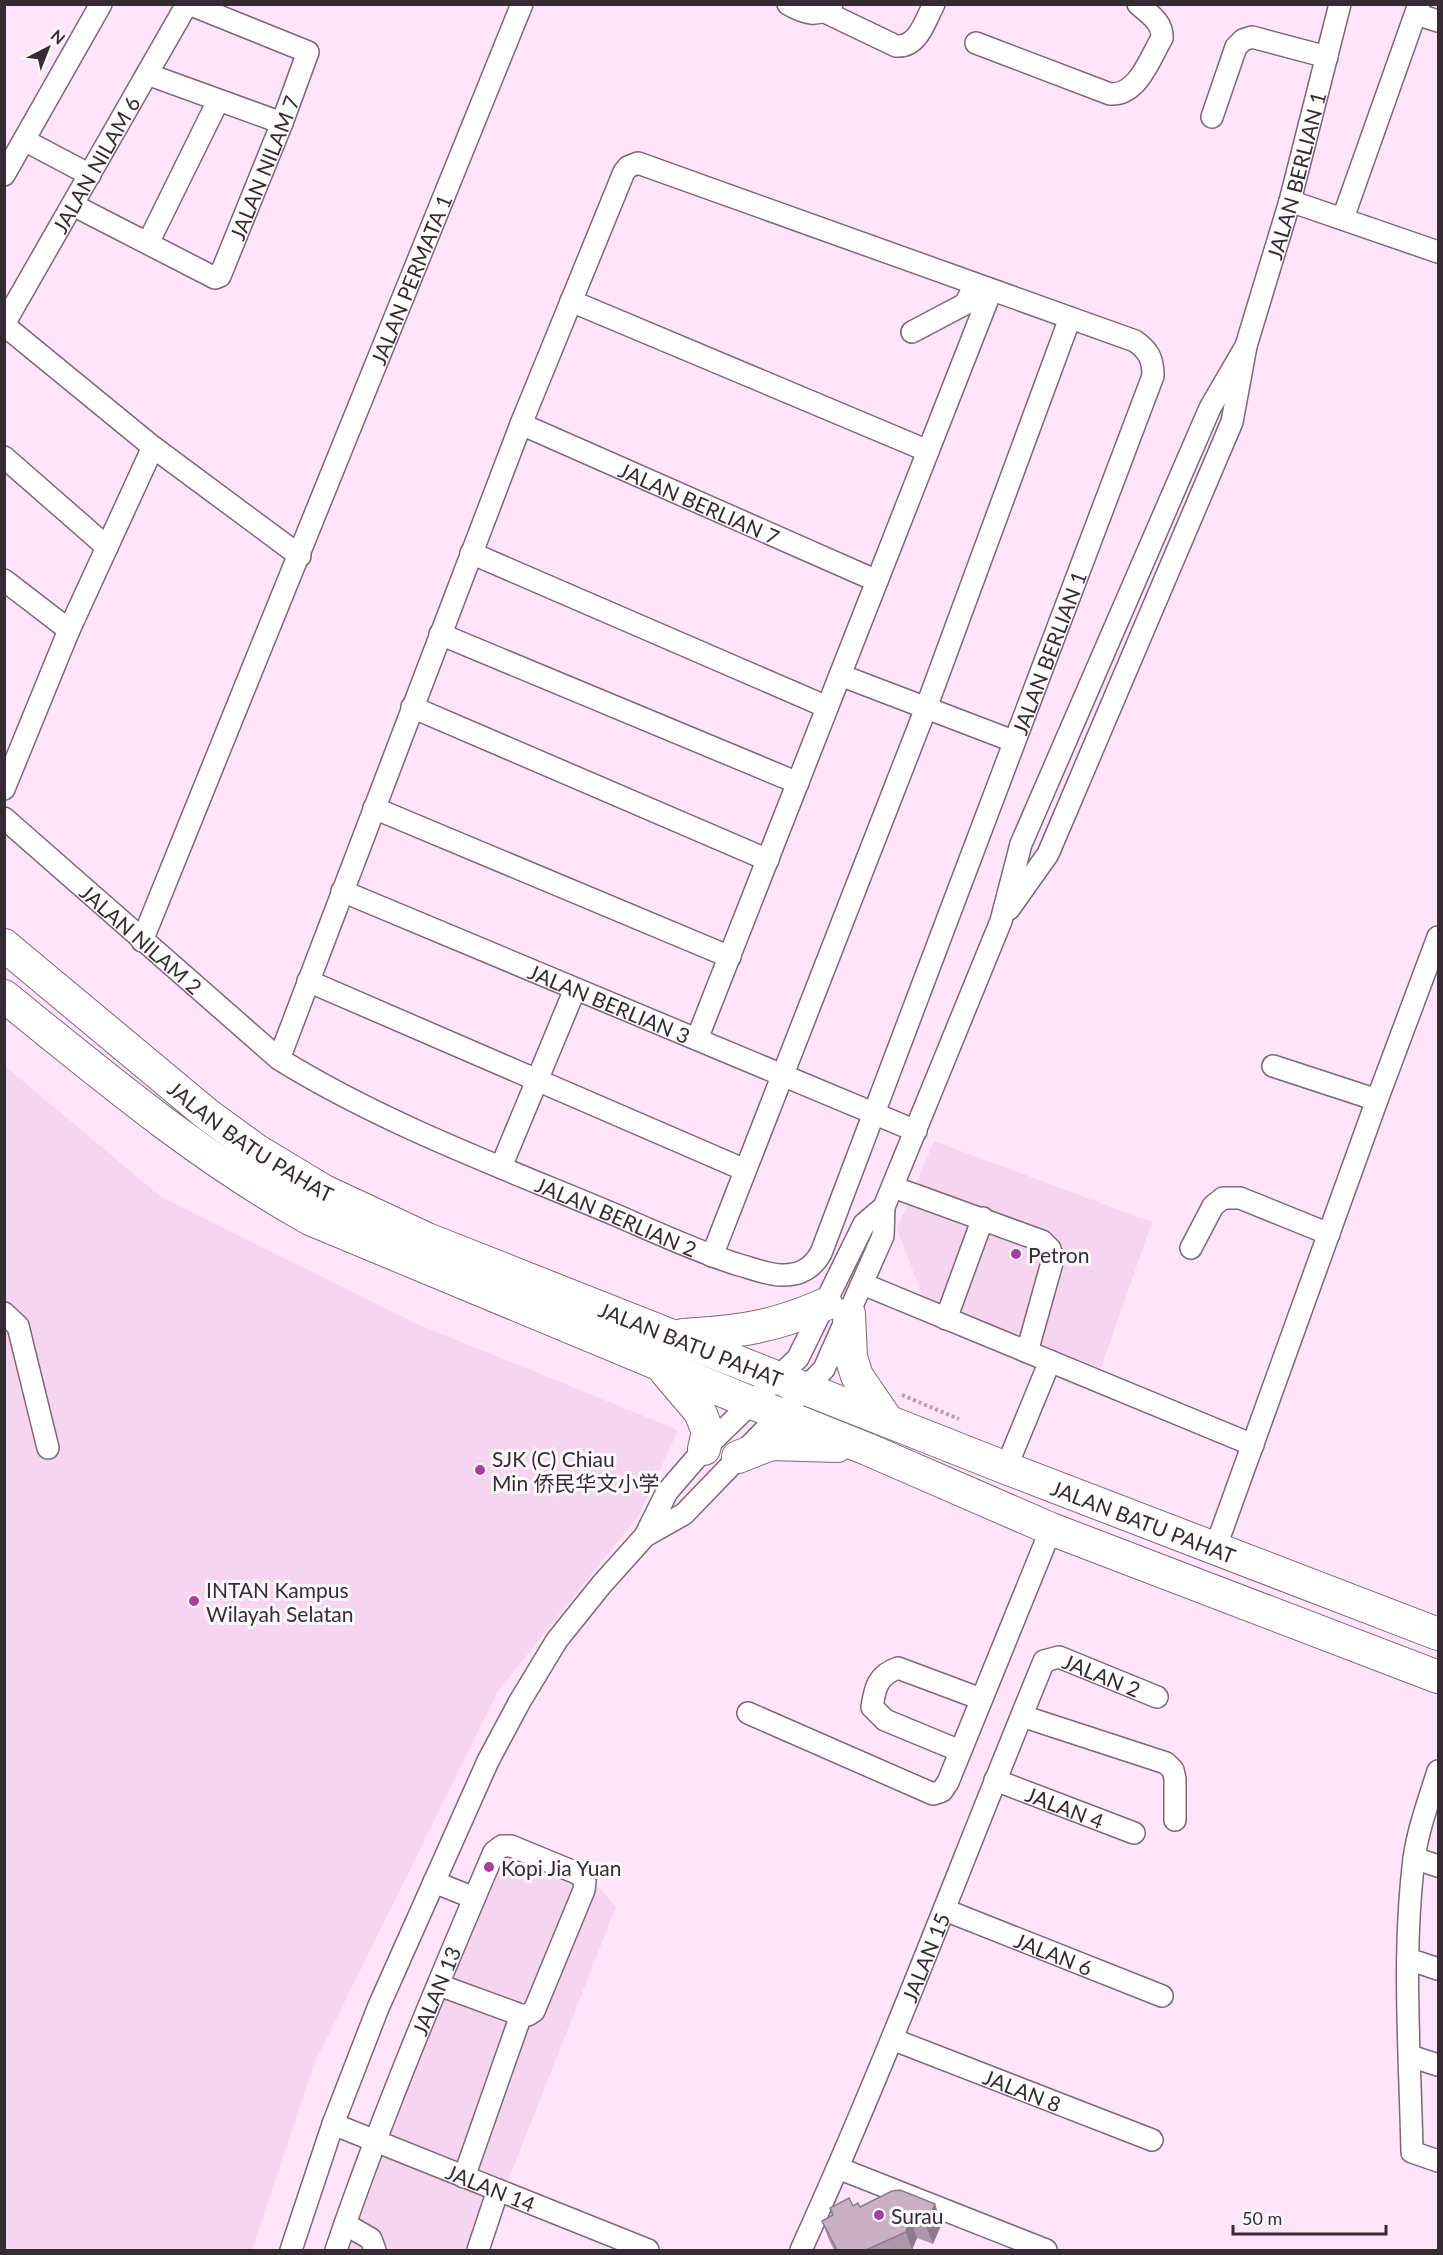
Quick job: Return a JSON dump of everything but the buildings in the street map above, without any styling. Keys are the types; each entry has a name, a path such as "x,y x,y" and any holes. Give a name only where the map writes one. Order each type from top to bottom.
{"highway":[{"name":"JALAN BATU PAHAT","path":"4,945 208,1115 256,1150 324,1191 427,1239 1006,1468 1438,1634"},
{"name":"JALAN BATU PAHAT","path":"4,996 190,1143 260,1191 310,1219 867,1449 1051,1530 1438,1677"},
{"path":"673,1336 754,1329 837,1309 857,1376 887,1420"},
{"path":"660,1365 690,1397 700,1412 708,1432 704,1449"},
{"path":"738,1457 771,1444 867,1449"}],"street":[{"path":"4,175 100,4"},
{"name":"JALAN NILAM 7","path":"148,243 215,278 220,276 308,52 188,4"},
{"name":"JALAN NILAM 6","path":"4,325 188,4"},
{"name":"JALAN PERMATA 1","path":"142,941 522,4"},
{"path":"788,4 801,12 815,14 829,8 896,46 902,47 917,37 934,4"},
{"path":"976,43 1110,94 1120,94 1134,86 1162,38 1162,29 1158,22 1138,4"},
{"name":"JALAN BERLIAN 1","path":"1246,346 1290,201 1340,4"},
{"path":"1342,218 1418,9 1438,21"},
{"path":"1212,117 1236,47 1243,40 1252,37 1327,57"},
{"path":"147,74 282,123"},
{"path":"72,205 148,243 218,101"},
{"path":"24,140 90,175"},
{"name":"JALAN BERLIAN 1","path":"571,301 624,172 628,167 638,163 1070,318 1140,345 1146,349 1153,361 1153,376 1013,741 875,1114"},
{"path":"1290,201 1438,252"},
{"path":"912,332 964,304 983,288"},
{"path":"697,1039 928,451 983,288"},
{"path":"279,1059 471,553 571,301 928,451"},
{"path":"712,1256 926,708 1070,318"},
{"path":"4,325 153,447 300,556"},
{"path":"1001,921 1048,854 1134,655 1232,422 1246,346"},
{"path":"645,1536 684,1514 781,1415 798,1358 837,1309 863,1284 884,1236 884,1207 1001,921 1021,844 1210,408 1246,346"},
{"name":"JALAN BERLIAN 7","path":"521,424 877,581"},
{"path":"4,789 69,630 153,447"},
{"path":"4,457 107,546"},
{"path":"471,553 827,707"},
{"path":"8,589 69,630"},
{"path":"440,634 798,783"},
{"path":"840,675 1013,741"},
{"path":"412,707 768,860"},
{"path":"374,808 730,957"},
{"name":"JALAN NILAM 2","path":"4,818 279,1059"},
{"name":"JALAN BERLIAN 3","path":"342,891 916,1131"},
{"path":"1215,1549 1438,938"},
{"path":"308,981 745,1170"},
{"path":"501,1167 575,988"},
{"name":"JALAN BERLIAN 2","path":"279,1059 320,1085 501,1167 712,1256 765,1273 781,1275 805,1271 816,1262 875,1114"},
{"path":"1273,1066 1377,1101"},
{"path":"893,1187 1042,1241 1050,1249 1053,1259 1027,1352"},
{"path":"1191,1248 1213,1206 1223,1198 1240,1198 1329,1234"},
{"path":"291,2250 333,2124 378,2008 488,1761 519,1701 557,1640 602,1584 645,1536 667,1492 704,1449 752,1403 824,1369 837,1309 864,1224 884,1207"},
{"path":"946,1319 983,1218"},
{"path":"863,1284 1253,1445"},
{"path":"4,1312 18,1326 48,1448"},
{"path":"1006,1468 1050,1361"},
{"path":"748,1713 933,1794 942,1791 948,1782 1051,1530"},
{"name":"JALAN 2","path":"1044,1661 1059,1657 1158,1697"},
{"name":"JALAN 15","path":"801,2250 892,2039 1044,1661"},
{"path":"960,1751 885,1720 872,1707 875,1690 885,1673 898,1668 981,1699"},
{"path":"1022,1716 1166,1763 1173,1770 1176,1779 1175,1820"},
{"path":"1438,1771 1422,1821 1414,1858 1408,1959 1412,2152 1438,2162"},
{"name":"JALAN 4","path":"995,1780 1134,1833"},
{"name":"JALAN 13","path":"336,2250 375,2141 438,1985 494,1852 502,1846 511,1846 579,1874 585,1881 584,1890 534,2011 528,2015 521,2015"},
{"path":"1414,1858 1438,1866"},
{"path":"434,1882 474,1898"},
{"name":"JALAN 6","path":"945,1910 1162,1996"},
{"path":"1408,1959 1438,1969"},
{"path":"438,1985 521,2015 464,2177"},
{"name":"JALAN 8","path":"892,2039 1152,2140"},
{"path":"1410,2056 1438,2065"},
{"name":"JALAN 14","path":"333,2124 498,2190 610,2243 648,2250"},
{"path":"838,2168 1046,2250"},
{"path":"478,2250 498,2190"},
{"path":"345,2224 371,2239 375,2250"}],"shaded area":[{"name":"INTAN Kampus Wilayah Selatan","path":"4,1065 161,1197 415,1323 678,1430 639,1515 498,1691 314,2064 252,2250 5,2250"},
{"path":"934,1141 1152,1222 1101,1368 925,1302 897,1229"},
{"path":"487,1851 585,1872 616,1907 500,2201 484,2250 327,2250"}],"place":[{"name":"Petron","path":"1016,1254"},
{"name":"SJK (C) Chiau Min 侨民华文小学","path":"480,1470"},
{"name":"INTAN Kampus Wilayah Selatan","path":"194,1601"},
{"name":"Kopi Jia Yuan","path":"489,1867"},
{"name":"Surau","path":"879,2215"}]}
